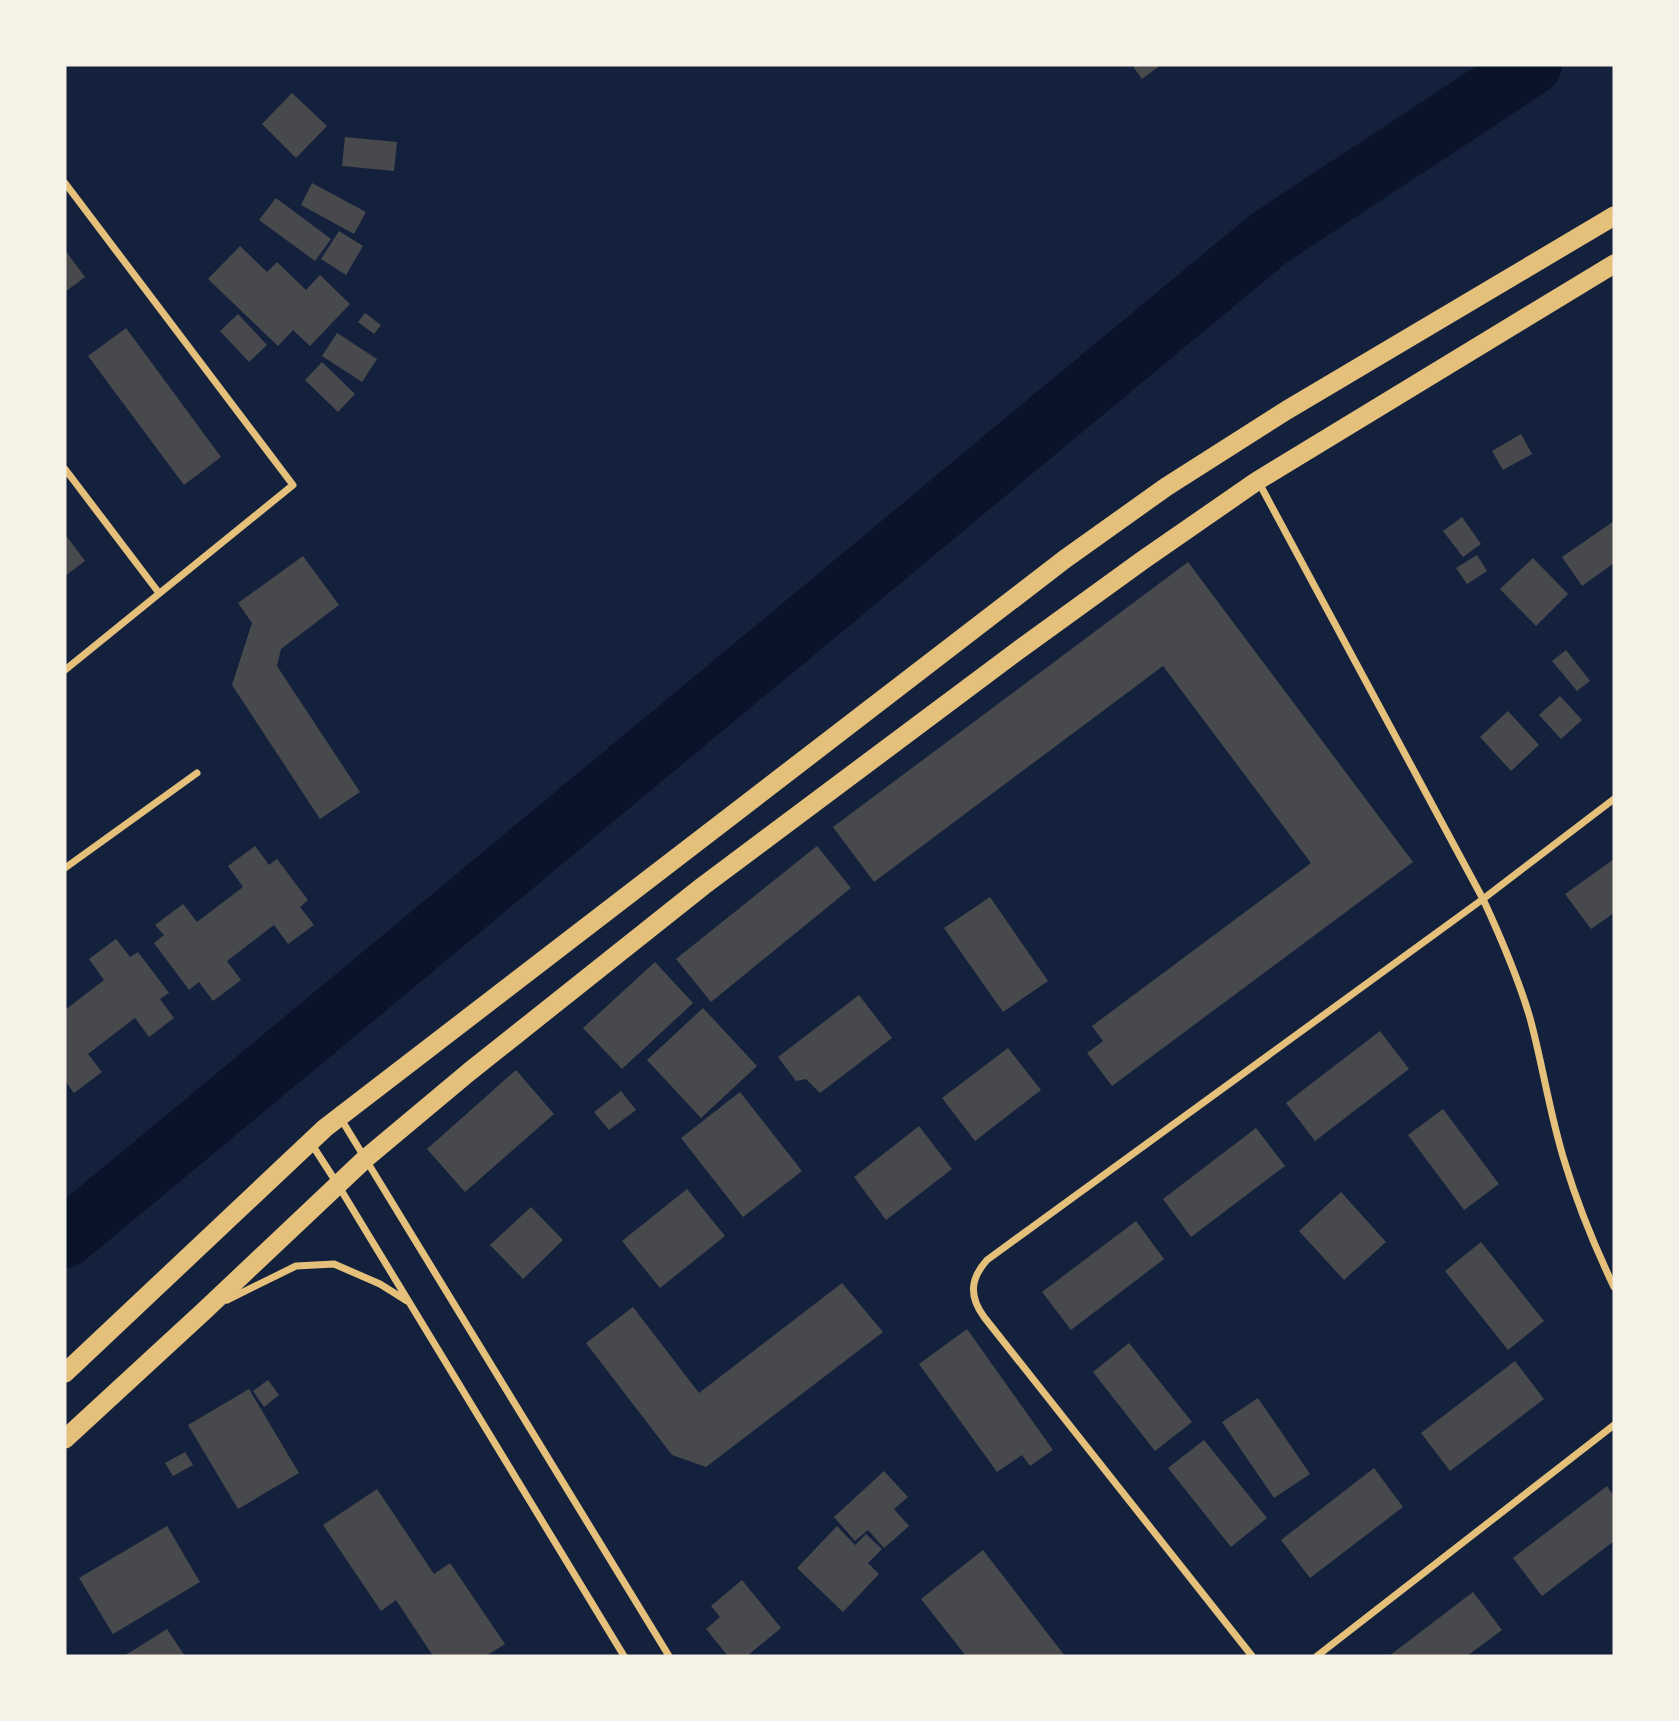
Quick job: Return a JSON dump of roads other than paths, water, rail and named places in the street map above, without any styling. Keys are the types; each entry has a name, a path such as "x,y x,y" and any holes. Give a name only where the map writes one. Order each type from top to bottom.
{"highway":[{"path":"65,1373 309,1142 1065,559 1166,487 1287,410 1614,216"},
{"path":"65,1439 365,1158 703,886 1016,652 1258,481 1614,264"}],"street":[{"path":"65,183 293,485 65,670"},
{"path":"65,469 159,593"},
{"path":"1258,481 1483,899 1530,1017 1564,1161 1601,1261 1614,1286"},
{"path":"65,868 197,773"},
{"path":"1252,1656 976,1307 973,1294 978,1270 987,1260 1483,899 1614,799"},
{"path":"340,1117 669,1656"},
{"path":"309,1142 338,1185 624,1656"},
{"path":"204,1311 296,1266 334,1264 380,1284 410,1303"},
{"path":"1317,1656 1614,1425"}],"waterway":[{"path":"65,1238 1268,239 1532,65"}]}
